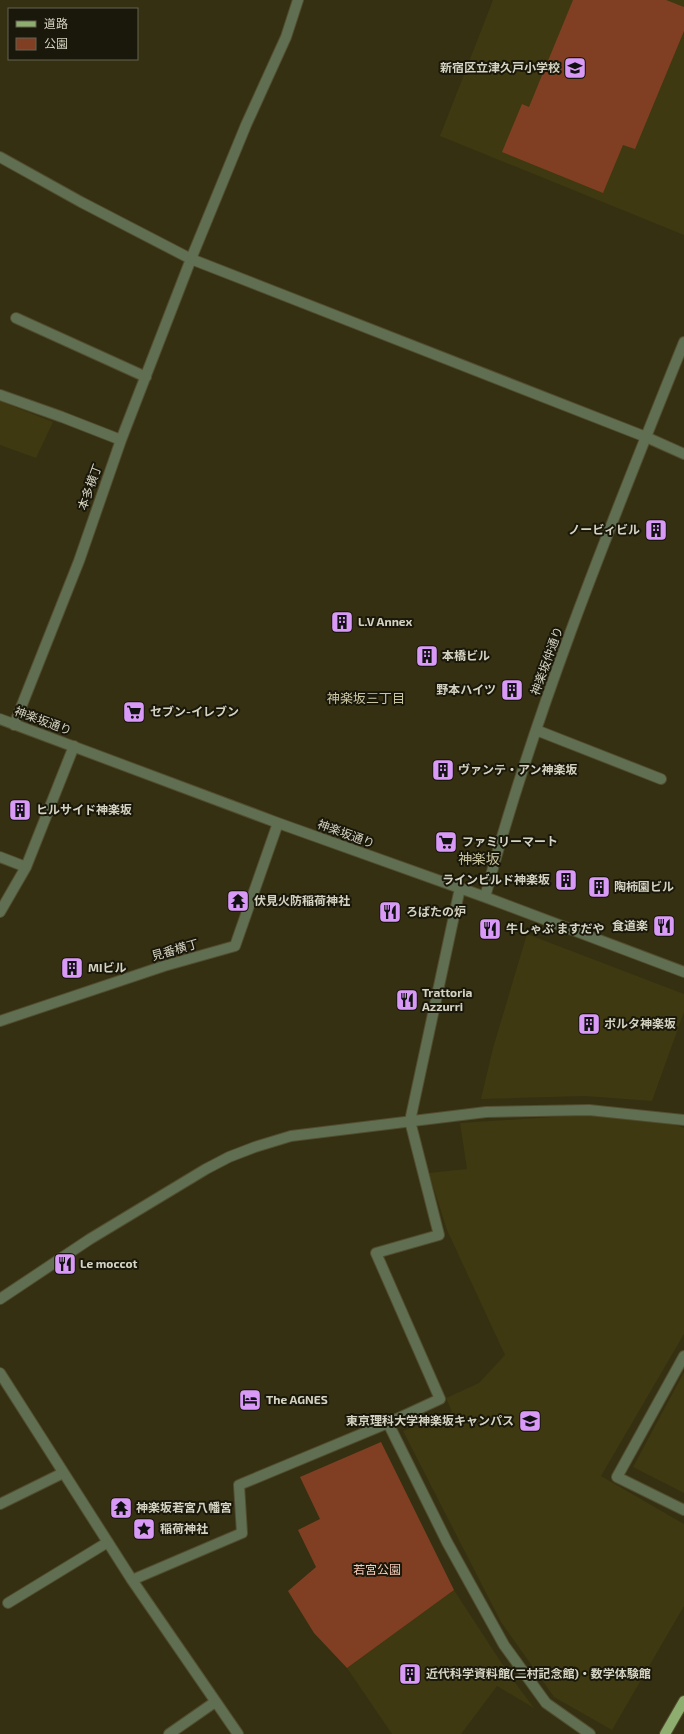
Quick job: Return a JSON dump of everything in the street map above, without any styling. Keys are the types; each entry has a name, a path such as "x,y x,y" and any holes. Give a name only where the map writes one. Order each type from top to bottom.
{"main road":[{"path":"665,1734 684,1701"}],"street":[{"name":"本多横丁","path":"14,725 78,562 121,440 191,259 246,125 286,37 298,0"},
{"path":"0,157 81,202 191,259 646,437 684,454"},
{"path":"16,318 146,377"},
{"name":"神楽坂仲通り","path":"485,897 536,730 587,588 684,342"},
{"path":"0,395 121,440"},
{"name":"神楽坂通り","path":"0,719 278,823 485,897 684,972"},
{"path":"536,730 661,779"},
{"path":"0,912 26,867 74,746"},
{"name":"見番横丁","path":"0,1021 164,966 235,946 278,823"},
{"path":"0,857 26,867"},
{"path":"132,1580 242,1533 239,1485 388,1423 440,1399 376,1253 439,1235 410,1121 460,888"},
{"path":"0,1299 90,1240 206,1169 229,1157 255,1147 292,1136 486,1112 589,1110 684,1120"},
{"path":"684,1356 617,1477 684,1510"},
{"path":"0,1373 132,1580 238,1734"},
{"path":"388,1423 447,1542 504,1645 546,1703 590,1734"},
{"path":"0,1504 63,1473"},
{"path":"8,1603 108,1542"},
{"path":"169,1734 215,1702"}],"shaded area":[{"name":"新宿区立津久戸小学校","path":"493,0 684,0 684,235 440,136"},
{"path":"0,401 53,422 36,458 0,445"},
{"name":"ポルタ神楽坂","path":"527,934 684,994 684,1012 652,1101 585,1096 481,1099 493,1048"},
{"name":"東京理科大学神楽坂キャンパス","path":"584,1115 675,1125 684,1128 684,1334 601,1476 684,1524 684,1606 612,1730 554,1697 501,1622 403,1431 452,1412 446,1398 479,1383 505,1355 447,1230 429,1173 467,1169 460,1123"},
{"path":"684,1372 684,1493 633,1467"},
{"name":"近代科学資料館(二村記念館)・数学体験館","path":"454,1590 508,1673 534,1708 497,1686 461,1734 392,1734 347,1668"}],"green space":[{"path":"573,0 666,0 684,7 684,31 635,149 623,145 603,193 502,152 522,104 529,107"},
{"name":"若宮公園","path":"381,1442 454,1590 347,1668 314,1633 288,1591 316,1567 298,1530 320,1519 300,1477"}],"place":[{"name":"新宿区立津久戸小学校","path":"575,68"},
{"name":"ノービィビル","path":"656,530"},
{"name":"L.V Annex","path":"342,622"},
{"name":"本橋ビル","path":"427,656"},
{"name":"野本ハイツ","path":"512,690"},
{"name":"セブン-イレブン","path":"134,712"},
{"name":"ヴァンテ・アン神楽坂","path":"443,770"},
{"name":"ヒルサイド神楽坂","path":"20,810"},
{"name":"ファミリーマート","path":"446,842"},
{"name":"ラインビルド神楽坂","path":"566,880"},
{"name":"陶柿園ビル","path":"599,887"},
{"name":"伏見火防稲荷神社","path":"238,901"},
{"name":"ろばたの炉","path":"390,912"},
{"name":"食道楽","path":"664,926"},
{"name":"牛しゃぶ ますだや","path":"490,929"},
{"name":"MIビル","path":"72,968"},
{"name":"Trattoria Azzurri","path":"407,1000"},
{"name":"ポルタ神楽坂","path":"589,1024"},
{"name":"Le moccot","path":"65,1264"},
{"name":"The AGNES","path":"250,1400"},
{"name":"東京理科大学神楽坂キャンパス","path":"530,1421"},
{"name":"神楽坂若宮八幡宮","path":"121,1508"},
{"name":"稲荷神社","path":"144,1529"},
{"name":"近代科学資料館(二村記念館)・数学体験館","path":"410,1674"}],"district":[{"name":"神楽坂三丁目","path":"366,698"},
{"name":"神楽坂","path":"479,859"}]}
